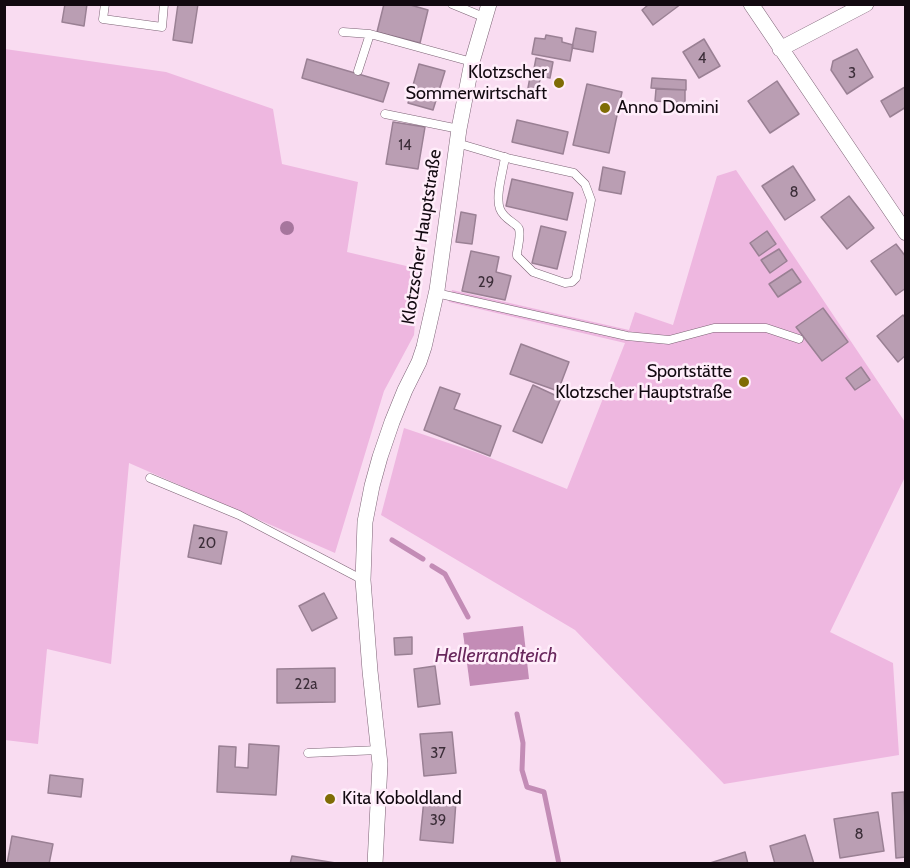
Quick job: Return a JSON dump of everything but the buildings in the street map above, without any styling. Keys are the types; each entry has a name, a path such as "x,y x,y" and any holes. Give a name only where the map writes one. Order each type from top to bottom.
{"street":[{"path":"751,4 906,233"},
{"path":"780,49 866,4"},
{"name":"Klotzscher Hauptstraße","path":"375,864 380,764 363,580 365,522 372,486 392,422 422,354 436,293 458,136 472,63 487,11"}],"lane":[{"path":"105,4 103,19 162,27 164,4"},
{"path":"452,4 487,11"},
{"path":"343,32 370,34 472,63"},
{"path":"358,71 370,34"},
{"path":"385,114 458,136 505,157 574,173 585,184 591,200 576,278 572,282 565,283 533,272 518,256 519,230 517,225 503,215 498,200 505,157"},
{"path":"436,293 627,336 669,340 714,328 766,328 799,339"},
{"path":"150,478 239,515 363,580"},
{"path":"308,753 379,750"}],"shaded area":[{"path":"5,49 166,72 273,109 282,164 358,182 347,252 419,269 414,335 384,391 335,553 129,463 111,664 47,649 38,744 5,740"},
{"path":"736,170 905,422 905,477 830,632 893,663 899,755 724,784 575,630 381,515 404,428 478,453 567,489 625,343 449,302 452,290 629,330 635,312 673,325 717,176"}],"water":[{"name":"Hellerrandteich","path":"523,626 529,679 470,686 463,633"}],"waterway":[{"path":"392,540 423,559"},
{"path":"432,566 445,574 468,617"},
{"path":"517,714 523,743 522,770 527,787 544,792 559,864"}],"place":[{"name":"Klotzscher Sommerwirtschaft","path":"559,83"},
{"name":"Anno Domini","path":"605,108"},
{"name":"Sportstätte Klotzscher Hauptstraße","path":"744,382"},
{"name":"Kita Koboldland","path":"330,799"}]}
